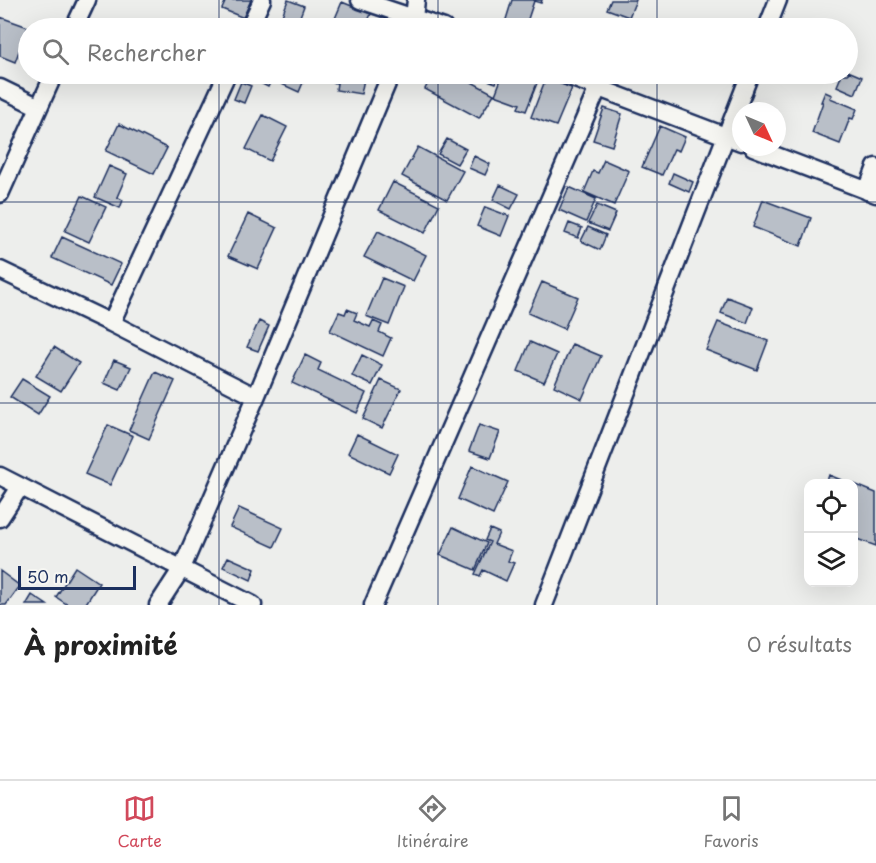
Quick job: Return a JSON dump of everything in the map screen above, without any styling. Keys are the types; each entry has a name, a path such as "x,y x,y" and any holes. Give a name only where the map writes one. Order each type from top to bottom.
{"street":[{"path":"79,18 87,0"},
{"path":"254,18 262,0"},
{"path":"360,0 401,18"},
{"path":"413,18 416,0"},
{"path":"771,18 778,0"},
{"path":"0,194 49,84"},
{"path":"111,322 223,84"},
{"path":"158,605 182,568 387,84"},
{"path":"588,84 732,139"},
{"path":"743,102 747,84"},
{"path":"0,88 39,107"},
{"path":"373,605 598,88"},
{"path":"544,605 732,141"},
{"path":"777,156 871,192 876,167"},
{"path":"0,270 111,322 256,397"},
{"path":"0,476 253,605"},
{"path":"0,519 20,487"}],"building":[{"path":"226,0 251,0 244,18 222,9"},
{"path":"288,0 304,6 299,18 281,18"},
{"path":"512,0 542,0 541,3 534,1 528,18 506,18"},
{"path":"611,0 636,0 629,17 607,9"},
{"path":"342,2 371,14 369,18 335,18"},
{"path":"0,17 18,23 18,54 15,62 0,56"},
{"path":"858,75 862,77 855,94 837,86 838,84 858,84"},
{"path":"240,84 251,86 244,103 234,99"},
{"path":"281,84 302,84 299,92"},
{"path":"337,84 363,84 361,94 336,90"},
{"path":"428,84 476,84 494,94 479,118 425,89"},
{"path":"499,84 537,84 526,111 518,108 520,104 495,95"},
{"path":"544,84 562,84 572,88 556,126 531,117"},
{"path":"825,92 832,95 830,98 857,109 853,119 850,118 840,144 812,133"},
{"path":"604,108 622,114 612,146 593,140"},
{"path":"263,115 287,127 270,161 246,149"},
{"path":"119,124 167,148 154,174 106,151"},
{"path":"660,126 685,137 679,151 674,149 662,175 642,167"},
{"path":"447,139 466,149 457,164 438,154"},
{"path":"418,147 463,171 447,200 402,176"},
{"path":"474,156 490,164 485,175 469,168"},
{"path":"604,160 629,171 614,205 584,192 593,171 598,173"},
{"path":"109,166 127,174 117,197 123,200 120,208 95,197"},
{"path":"673,173 693,182 689,192 669,183"},
{"path":"393,182 439,205 425,233 379,210"},
{"path":"500,185 519,194 511,209 493,200"},
{"path":"569,187 596,199 586,222 559,210"},
{"path":"82,196 106,207 89,242 65,231"},
{"path":"763,200 811,218 801,246 753,227"},
{"path":"597,205 616,213 608,231 588,223"},
{"path":"485,207 509,216 501,236 477,226"},
{"path":"248,214 277,228 258,269 228,256"},
{"path":"569,223 582,228 578,238 565,233"},
{"path":"588,227 606,235 600,250 581,241"},
{"path":"378,231 426,255 413,281 364,257"},
{"path":"62,237 121,264 111,285 52,258"},
{"path":"382,278 404,287 389,325 366,316"},
{"path":"542,282 578,297 564,329 528,313"},
{"path":"727,297 753,307 747,323 721,313"},
{"path":"347,309 357,313 354,320 370,327 373,321 382,325 379,332 391,338 383,356 330,331 339,312 345,314"},
{"path":"259,321 269,326 258,351 247,347"},
{"path":"718,322 768,341 757,370 706,350"},
{"path":"530,342 557,354 544,382 518,371"},
{"path":"572,344 601,356 582,399 554,386"},
{"path":"54,347 79,363 61,391 36,376"},
{"path":"305,355 321,363 318,370 366,393 357,413 292,383"},
{"path":"362,355 382,365 372,385 352,376"},
{"path":"114,360 131,367 120,390 104,383"},
{"path":"155,372 175,381 149,439 129,430"},
{"path":"22,379 50,396 38,415 10,397"},
{"path":"381,380 401,389 382,428 363,419"},
{"path":"108,425 133,436 110,485 85,474"},
{"path":"479,425 500,432 490,458 469,451"},
{"path":"357,434 398,454 389,473 348,453"},
{"path":"472,466 508,482 493,515 458,499"},
{"path":"858,486 876,493 876,546 858,539"},
{"path":"239,508 283,528 274,547 230,527"},
{"path":"453,527 487,543 475,570 440,555"},
{"path":"490,529 499,533 494,544 512,551 508,561 514,563 506,581 483,570 480,576 475,574 490,542 485,540"},
{"path":"228,557 255,569 251,580 223,567"},
{"path":"75,567 99,583 85,605 68,605 56,597"},
{"path":"0,571 20,586 6,605 0,605"},
{"path":"32,595 47,605 26,605"}]}
